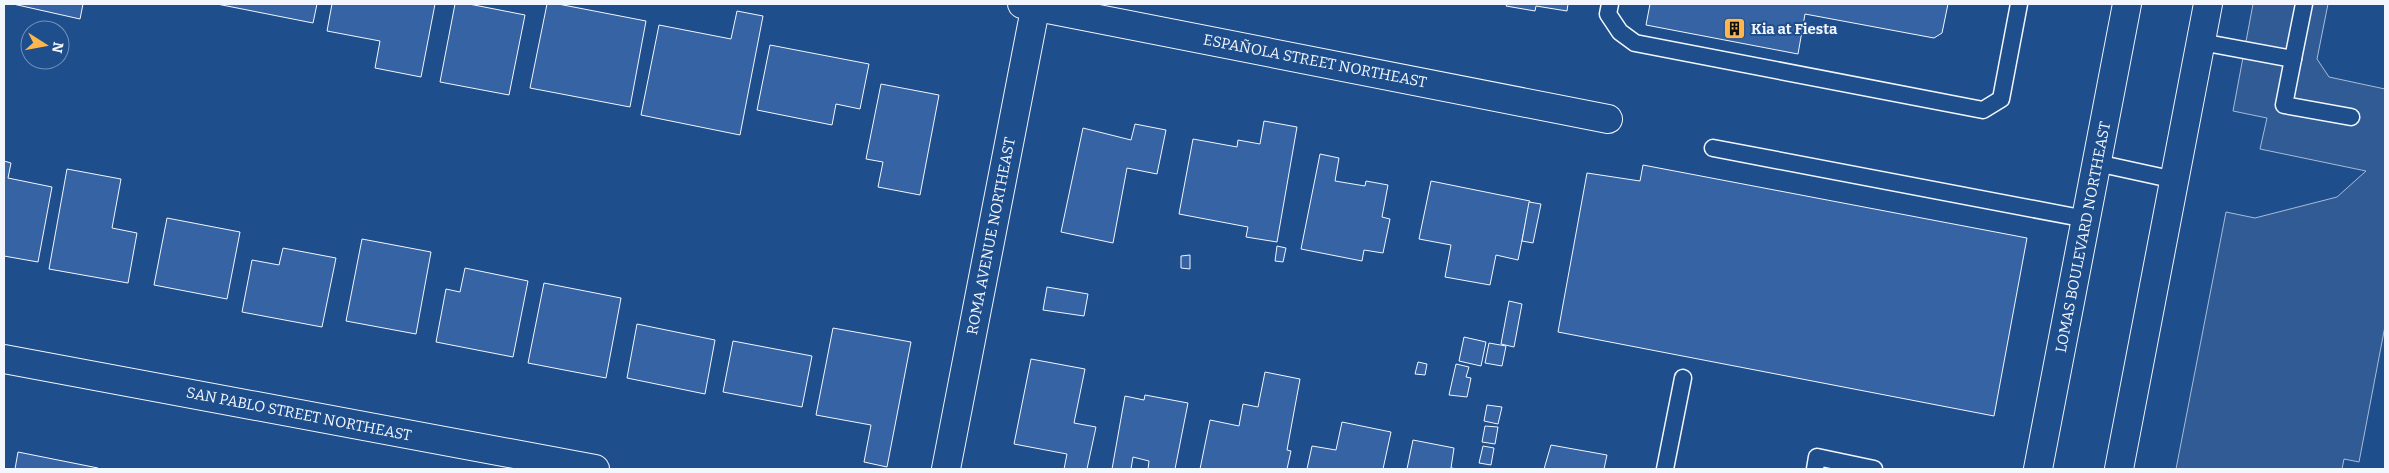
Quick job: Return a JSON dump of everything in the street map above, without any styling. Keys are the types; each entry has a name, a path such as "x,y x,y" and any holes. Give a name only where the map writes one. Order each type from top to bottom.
{"street":[{"name":"LOMAS BOULEVARD NORTHEAST","path":"2038,469 2127,4"},
{"path":"2119,469 2208,4"},
{"name":"ESPAÑOLA STREET NORTHEAST","path":"1031,5 1608,119"},
{"name":"ROMA AVENUE NORTHEAST","path":"946,469 1031,5"},
{"name":"SAN PABLO STREET NORTHEAST","path":"4,358 595,469"}],"lane":[{"path":"1610,4 1608,14 1620,32 1635,43 1983,110 2001,99 2019,4"},
{"path":"2304,4 2284,105 2351,117"},
{"path":"2201,42 2293,59"},
{"path":"1713,148 2086,219"},
{"path":"2097,163 2175,180"},
{"path":"1665,469 1683,378"},
{"path":"1815,469 1817,457 1874,469"}],"shaded area":[{"path":"2253,4 2328,4 2317,59 2329,77 2385,89 2385,326 2359,462 2344,459 2342,469 2176,469 2226,212 2255,218 2337,197 2366,171 2260,149 2267,118 2233,111"}],"building":[{"path":"13,4 83,4 80,19"},
{"path":"217,4 317,4 313,23"},
{"path":"332,4 435,4 421,77 375,68 380,41 327,31"},
{"path":"455,4 469,4 525,15 509,95 440,82"},
{"path":"547,4 558,4 646,21 630,107 530,88"},
{"path":"1507,4 1568,4 1567,11 1536,6 1535,11 1506,6"},
{"name":"Kia at Fiesta","path":"1650,4 1948,4 1942,33 1934,38 1805,14 1798,54 1646,25"},
{"path":"737,11 763,16 740,135 641,115 659,25 731,39"},
{"path":"770,45 869,64 860,109 836,104 832,125 757,110"},
{"path":"881,84 939,95 920,195 878,187 883,162 866,159"},
{"path":"1264,121 1297,127 1277,242 1246,237 1248,227 1179,214 1193,139 1237,147 1238,140 1260,144"},
{"path":"1135,124 1166,130 1157,174 1127,168 1113,243 1061,232 1083,128 1131,140"},
{"path":"1320,154 1339,158 1335,181 1365,186 1366,181 1388,185 1382,217 1390,219 1383,253 1364,250 1362,261 1301,249"},
{"path":"4,161 11,163 8,178 52,187 38,262 4,256"},
{"path":"1643,165 2027,238 1994,416 1558,332 1587,173 1640,181"},
{"path":"67,169 121,179 112,228 137,233 128,283 49,269"},
{"path":"1431,181 1530,201 1518,260 1496,255 1490,285 1445,277 1451,245 1419,239"},
{"path":"1529,202 1541,204 1533,243 1522,241"},
{"path":"167,218 240,232 227,299 154,285"},
{"path":"362,239 431,252 416,334 346,321"},
{"path":"1277,246 1286,248 1283,262 1275,261"},
{"path":"283,248 336,258 322,327 242,312 252,260 279,265"},
{"path":"1190,255 1190,269 1181,268 1181,256"},
{"path":"465,268 528,281 513,357 436,342 446,289 460,292"},
{"path":"544,283 621,298 606,378 528,363"},
{"path":"1047,287 1088,294 1084,316 1043,310"},
{"path":"1509,301 1522,304 1514,347 1501,344"},
{"path":"637,324 715,340 705,394 627,378"},
{"path":"833,328 911,342 887,467 864,462 871,425 816,415"},
{"path":"1464,337 1486,342 1481,366 1459,361"},
{"path":"733,341 812,356 802,407 723,392"},
{"path":"1489,343 1506,346 1502,366 1485,363"},
{"path":"1031,359 1085,369 1074,423 1096,427 1087,469 1064,469 1067,454 1014,444"},
{"path":"1418,362 1427,364 1425,375 1415,374"},
{"path":"1456,364 1469,367 1466,377 1471,378 1467,397 1449,395"},
{"path":"1265,372 1300,379 1287,450 1291,451 1287,469 1200,469 1210,420 1239,426 1243,404 1258,407"},
{"path":"1145,395 1188,403 1175,469 1148,469 1149,461 1133,457 1131,469 1112,469 1125,396 1144,400"},
{"path":"1487,405 1502,407 1498,424 1484,421"},
{"path":"1342,422 1391,432 1383,469 1307,469 1312,446 1336,450"},
{"path":"1485,426 1498,427 1495,444 1482,442"},
{"path":"1413,440 1454,448 1451,468 1458,469 1407,469"},
{"path":"1551,445 1607,455 1604,469 1544,469"},
{"path":"1483,446 1494,448 1491,465 1479,463"},
{"path":"18,452 98,468 98,469 15,469"}],"place":[{"name":"Kia at Fiesta","path":"1735,29"}]}
